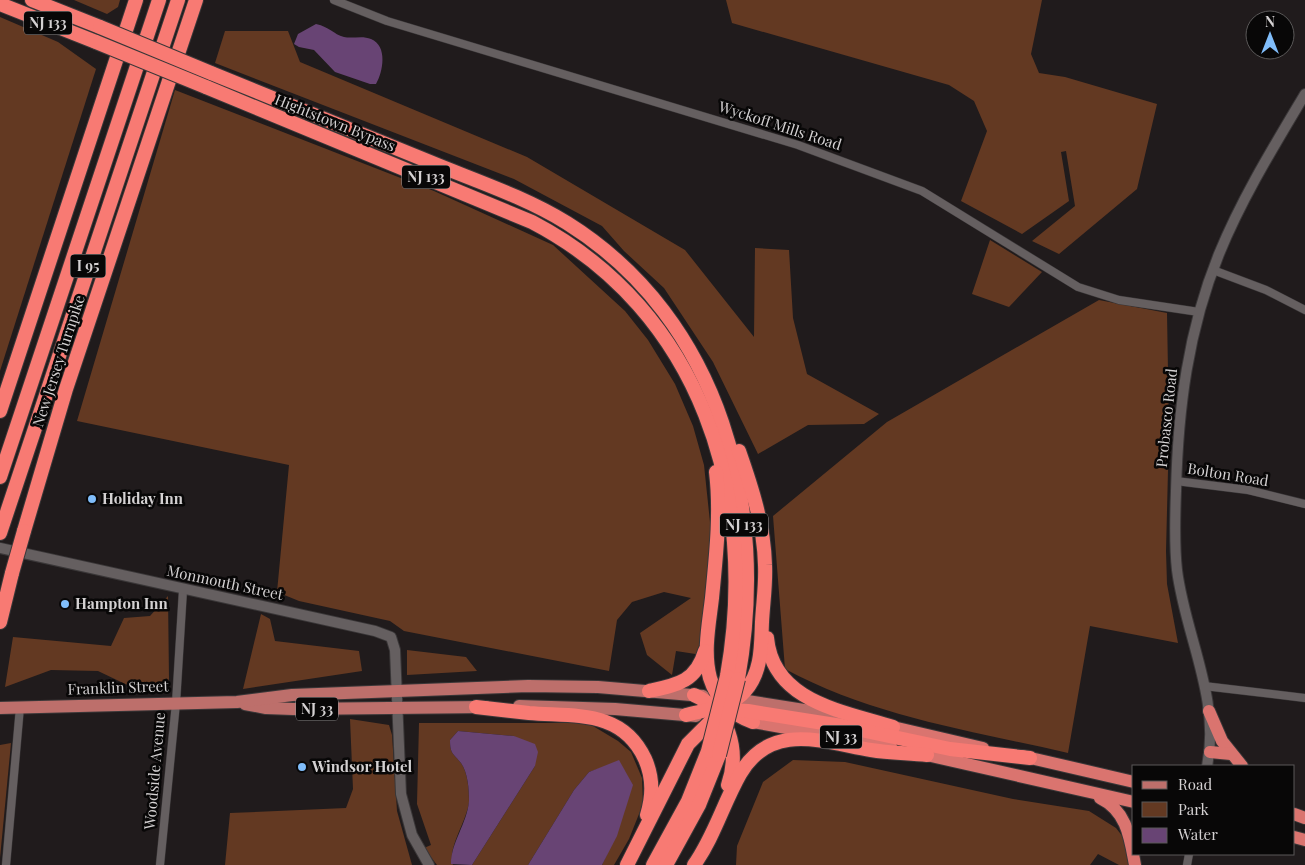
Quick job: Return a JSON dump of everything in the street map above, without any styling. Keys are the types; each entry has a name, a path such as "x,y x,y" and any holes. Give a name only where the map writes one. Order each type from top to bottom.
{"highway":[{"name":"Hightstown Bypass","path":"32,0 514,196 565,222 603,249 645,288 674,325 704,376 728,441 744,519 747,592 745,636 699,805 666,865"},
{"name":"I 95","path":"0,411 136,0"},
{"name":"New Jersey Turnpike","path":"0,477 159,0"},
{"name":"New Jersey Turnpike","path":"0,533 178,0"},
{"name":"New Jersey Turnpike","path":"0,622 12,573 66,389 196,0"},
{"name":"Hightstown Bypass","path":"0,4 496,205 553,233 591,260 633,298 662,334 695,389 718,448 732,523 735,604 733,678"},
{"path":"704,376 722,404 754,495 763,540 768,648 774,666 785,682 794,690 813,701 893,727"},
{"path":"649,691 676,685 691,677 702,662 707,643 716,557 718,488 713,452 695,389"},
{"path":"627,865 684,749 697,733 750,685 759,662 765,589"},
{"path":"692,865 732,773 733,748 723,709 709,672 707,643"},
{"path":"694,695 753,722"},
{"path":"476,707 530,713 588,716 610,724 630,738 641,751 647,764 651,778 651,794 644,822 623,865"},
{"path":"686,715 723,709 748,711 842,726 950,749 1030,758"},
{"path":"1209,712 1222,741 1241,765"},
{"name":"NJ 33","path":"753,722 852,739 1132,802"},
{"name":"NJ 33","path":"893,727 1132,782"},
{"path":"692,865 712,836 742,771 756,754 772,744 808,738 872,750 927,755"},
{"path":"1210,752 1232,754"},
{"name":"Hightstown Bypass","path":"653,865 713,753"},
{"path":"1086,791 1109,802 1118,810 1129,832 1132,848"}],"main road":[{"name":"NJ 33","path":"237,702 292,694 397,689 551,686 694,695"},
{"name":"NJ 33","path":"237,702 266,708 592,708 686,715"},
{"name":"Franklin Street","path":"0,708 237,702"},
{"name":"NJ 33","path":"723,709 824,713 893,727"}],"street":[{"name":"Wyckoff Mills Road","path":"334,0 387,21 723,121 904,183 939,201 1078,287 1120,300 1200,312"},
{"name":"Probasco Road","path":"1207,765 1210,752 1209,712 1177,570 1176,481 1184,382 1200,312 1213,270 1231,227 1255,179 1305,94"},
{"path":"1213,270 1266,290 1305,310"},
{"name":"Bolton Road","path":"1176,481 1248,490 1305,504"},
{"name":"Monmouth Street","path":"0,548 388,635 394,643 401,794 412,835 429,865"},
{"name":"Woodside Avenue","path":"160,865 176,703 183,590"},
{"path":"1204,686 1305,698"},
{"path":"6,865 20,707"}],"green space":[{"path":"74,0 120,0 118,7 107,14"},
{"path":"726,0 1042,0 1031,54 1039,73 1065,77 1157,104 1137,189 1059,254 1032,241 1075,206 1066,151 1061,152 1069,201 1022,234 961,201 987,131 974,101 949,85 732,23"},
{"path":"0,17 58,42 96,69 0,371"},
{"path":"225,31 288,31 300,62 527,157 685,250 754,337 755,248 789,250 793,318 807,374 879,414 864,424 808,425 758,454 713,362 664,288 624,251 602,226 514,179 215,63"},
{"path":"175,90 434,191 553,245 625,311 648,340 675,384 693,426 704,465 712,541 702,655 676,651 672,675 647,655 640,633 691,598 664,592 632,602 617,620 609,671 404,631 390,621 299,601 277,592 289,465 77,421"},
{"path":"990,240 1042,272 1009,307 972,294"},
{"path":"1099,300 1167,313 1169,430 1167,584 1178,643 1090,626 1068,753 959,729 887,710 852,699 785,669 773,516 887,422"},
{"path":"168,596 169,679 165,687 142,692 98,671 51,670 5,687 13,637 111,646 124,618 150,616"},
{"path":"261,614 270,619 275,641 359,651 362,671 243,689"},
{"path":"407,650 466,657 477,671 407,675"},
{"path":"350,719 389,725 392,735 397,811 412,865 225,865 230,813 346,808 353,789"},
{"path":"419,723 588,723 618,741 631,752 642,778 643,804 629,839 614,865 602,865 610,848 601,768 589,772 574,790 528,865 472,865 535,766 514,736 458,731 450,740 451,748 452,753 461,763 467,777 469,802 455,843 452,858 453,865 437,865 424,848 431,845 417,804"},
{"path":"11,743 0,858 0,745"},
{"path":"793,760 845,762 1013,799 1089,811 1116,828 1123,837 1131,865 1119,865 1098,854 1090,865 736,865 737,846 763,782"}],"water":[{"path":"316,24 344,37 368,38 376,42 382,53 382,66 376,84 370,84 335,72 314,50 294,44 298,34"},
{"path":"458,731 514,736 535,744 538,752 535,766 472,865 451,864 454,848 469,801 467,776 461,763 452,753 451,748 450,740"},
{"path":"619,760 633,785 617,836 602,865 528,865 574,790 589,772"}],"place":[{"name":"Holiday Inn","path":"92,499"},
{"name":"Hampton Inn","path":"65,604"},
{"name":"Windsor Hotel","path":"302,767"}]}
